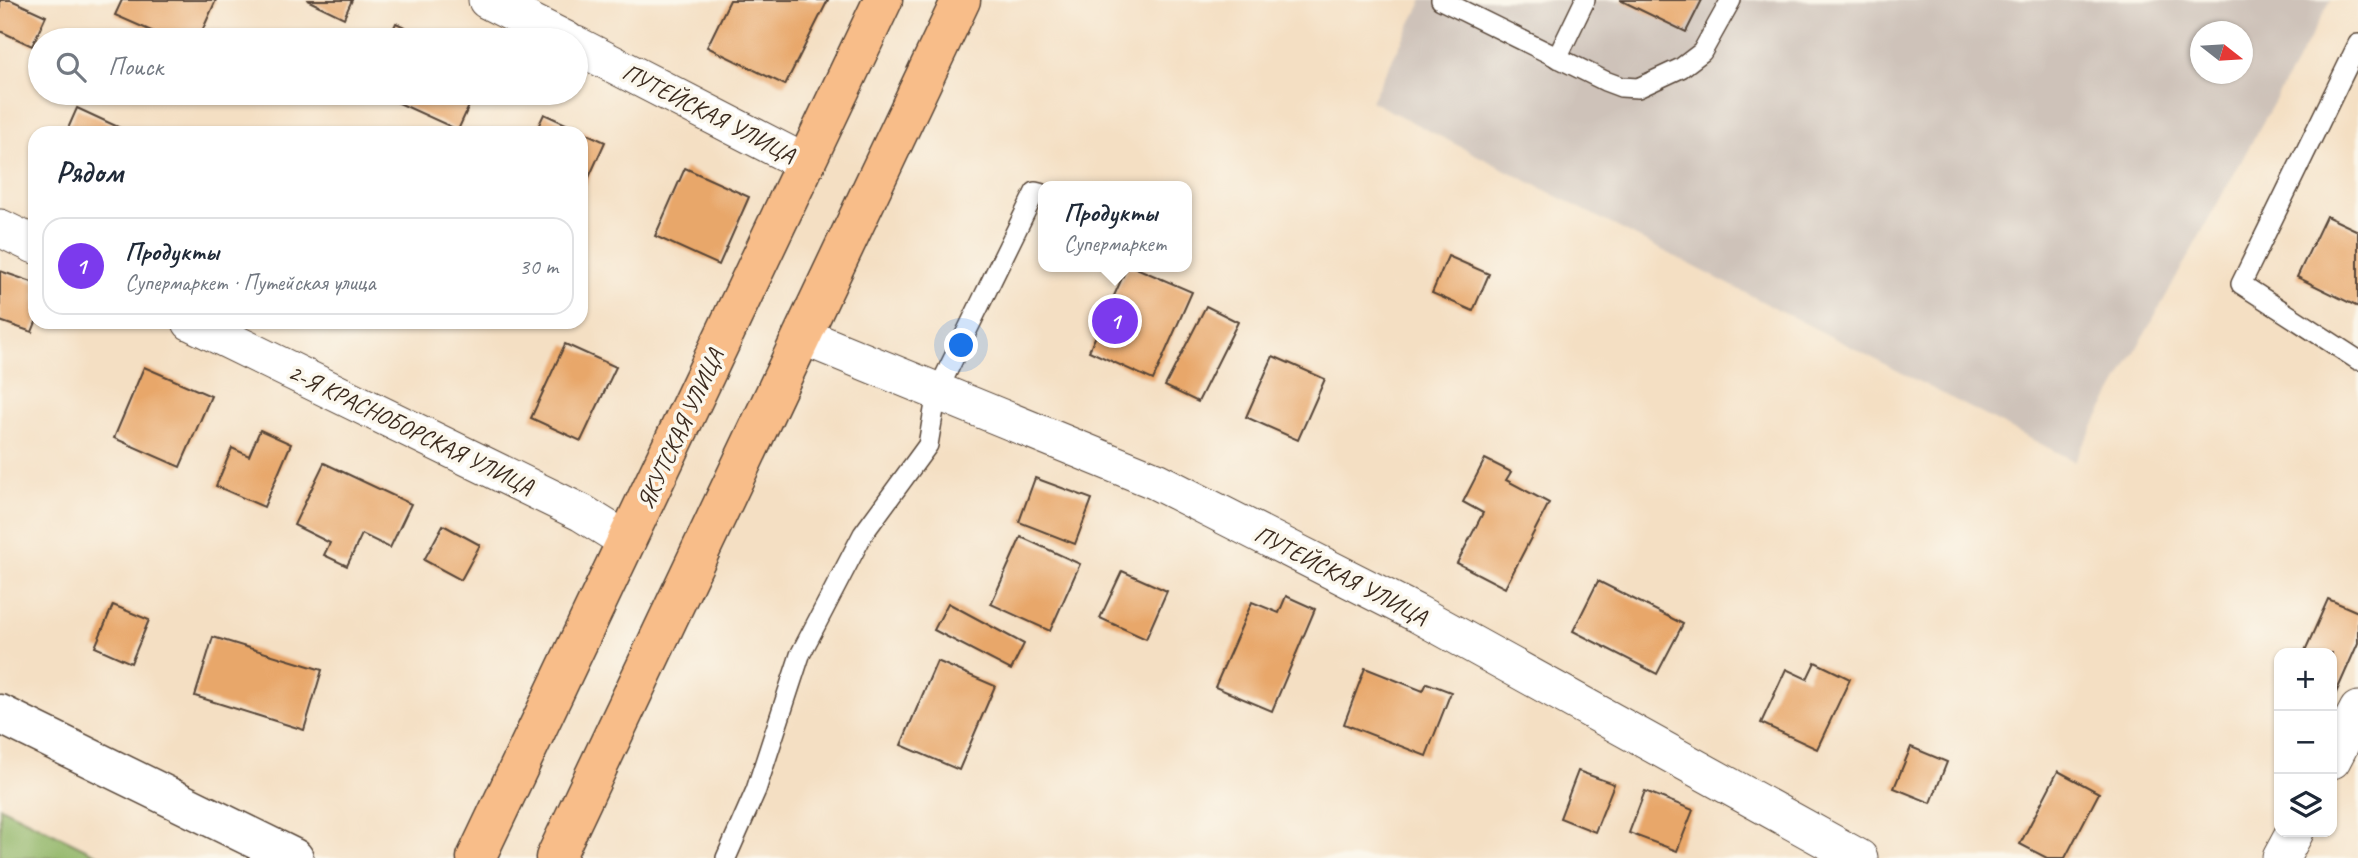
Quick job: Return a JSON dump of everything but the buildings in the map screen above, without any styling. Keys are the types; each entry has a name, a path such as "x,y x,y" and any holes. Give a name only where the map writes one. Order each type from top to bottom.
{"main road":[{"name":"ЯКУТСКАЯ УЛИЦА","path":"476,858 883,0"},
{"path":"555,858 961,0"}],"street":[{"path":"487,0 542,28"},
{"name":"ПУТЕЙСКАЯ УЛИЦА","path":"588,51 805,163"},
{"path":"0,228 28,242"},
{"name":"2-Я КРАСНОБОРСКАЯ УЛИЦА","path":"205,329 582,513 627,541"},
{"name":"ПУТЕЙСКАЯ УЛИЦА","path":"802,336 1156,481 1416,613 1859,858"},
{"path":"2337,750 2358,710"},
{"path":"0,714 294,858"},
{"path":"2281,858 2292,837"}],"lane":[{"path":"1441,0 1605,81 1621,87 1638,88 1681,68 1702,52 1731,0"},
{"path":"1557,58 1585,0"},
{"path":"2358,44 2241,284 2358,360"},
{"path":"726,858 756,790 800,655 863,534 928,445 937,392 1035,192 1038,193"}],"shaded area":[{"path":"1423,0 2331,0 2074,461 1371,101"}],"green space":[{"path":"0,807 104,858 0,858"}],"place":[{"name":"Продукты","path":"1115,321"}]}
